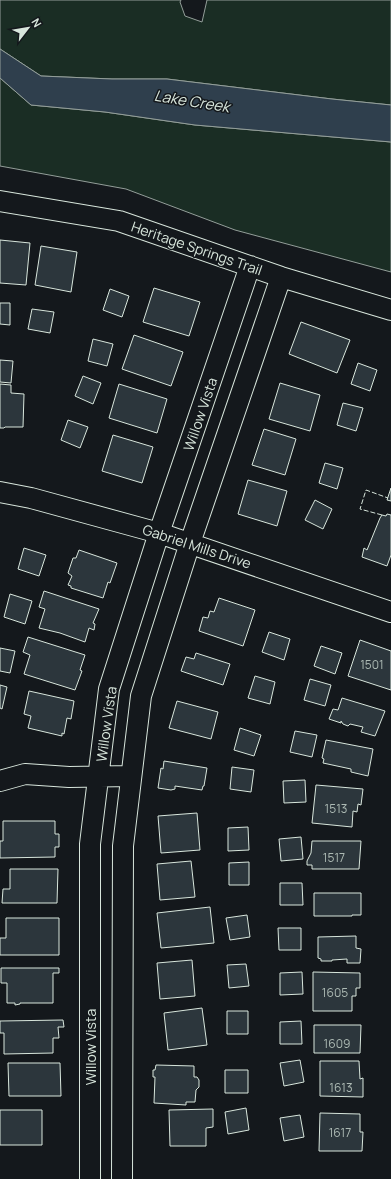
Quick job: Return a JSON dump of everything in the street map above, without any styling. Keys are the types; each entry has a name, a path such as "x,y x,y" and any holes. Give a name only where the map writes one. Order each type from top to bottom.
{"street":[{"name":"Heritage Springs Trail","path":"0,201 118,221 281,277 391,310"},
{"name":"Willow Vista","path":"90,1179 90,844 109,688 159,532 250,266"},
{"path":"122,1179 123,846 141,696 190,543 281,277"},
{"name":"Gabriel Mills Drive","path":"0,492 31,498 159,532 391,612"},
{"path":"0,780 25,774 98,777 131,776"}],"green space":[{"path":"0,0 181,0 180,2 185,16 202,22 207,0 391,0 391,105 167,79 112,79 41,76 0,49"},
{"path":"0,78 31,105 105,112 195,125 391,142 391,272 235,230 126,189 0,166"}],"water":[{"name":"Lake Creek","path":"0,49 41,76 112,79 167,79 391,105 391,142 195,125 105,112 31,105 0,78"}],"building":[{"path":"0,240 30,243 26,285 0,283"},
{"path":"41,246 77,252 71,292 35,285"},
{"path":"154,288 200,302 189,336 143,322"},
{"path":"110,289 129,296 122,317 103,310"},
{"path":"0,303 10,303 10,325 0,324"},
{"path":"32,309 54,312 50,333 28,329"},
{"path":"301,322 350,340 337,373 289,354"},
{"path":"134,335 183,352 171,386 122,369"},
{"path":"93,339 113,344 107,366 88,361"},
{"path":"0,360 13,361 11,383 0,382"},
{"path":"358,363 377,370 370,391 351,384"},
{"path":"83,376 101,383 93,404 75,396"},
{"path":"280,383 320,395 310,431 269,419"},
{"path":"0,384 11,385 11,393 24,394 23,427 0,428"},
{"path":"119,384 167,399 157,433 109,418"},
{"path":"343,403 363,408 356,431 337,425"},
{"path":"68,420 88,427 80,448 61,440"},
{"path":"264,429 296,439 285,475 252,465"},
{"path":"113,435 153,447 142,483 102,471"},
{"path":"325,463 343,468 337,489 319,483"},
{"path":"248,480 287,491 277,526 238,514"},
{"path":"391,488 391,501 387,500"},
{"path":"315,500 332,509 323,529 305,520"},
{"path":"387,514 391,515 391,555 387,566 362,557 364,548 367,550 380,518 382,515 386,516"},
{"path":"24,548 46,555 39,576 18,569"},
{"path":"79,550 117,563 110,583 108,582 103,598 71,588 71,586 68,585 72,576 68,573 73,558 76,558"},
{"path":"44,591 99,609 93,623 95,624 94,630 89,628 85,642 60,633 39,628 45,609 39,607"},
{"path":"10,594 32,601 25,624 4,617"},
{"path":"219,598 255,610 243,646 199,631 203,617 208,618 210,611 214,612"},
{"path":"269,632 290,639 284,660 262,652"},
{"path":"28,637 85,655 80,670 82,671 75,690 24,674 30,655 23,652"},
{"path":"360,640 391,651 391,690 348,676"},
{"path":"321,646 342,653 335,674 314,666"},
{"path":"0,648 15,651 10,673 0,671"},
{"path":"196,653 230,664 223,685 181,671 186,657 194,659"},
{"path":"255,676 275,682 270,704 248,698"},
{"path":"310,679 331,685 325,706 304,700"},
{"path":"0,685 7,687 2,709 0,708"},
{"path":"29,691 74,701 71,719 67,718 64,734 62,733 62,736 28,728 31,716 24,714"},
{"path":"342,698 385,711 375,736 361,732 363,727 350,724 348,726 343,724 341,721 341,723 329,719 333,709 338,710"},
{"path":"177,701 218,712 211,739 169,728"},
{"path":"240,728 261,735 254,756 234,750"},
{"path":"295,731 317,735 312,757 290,752"},
{"path":"326,740 373,749 368,776 351,772 351,769 323,763 324,759 322,758"},
{"path":"164,761 207,768 202,790 175,786 175,789 171,790 158,788 161,768 163,769"},
{"path":"232,767 254,770 251,792 230,789"},
{"path":"305,780 306,802 284,803 283,781"},
{"path":"316,785 363,789 361,805 358,804 357,812 353,811 352,827 312,823"},
{"path":"197,813 200,850 161,853 158,816"},
{"path":"3,821 55,821 55,834 59,834 59,847 55,847 55,857 0,858 0,841 3,841"},
{"path":"248,827 249,850 228,851 228,828"},
{"path":"301,837 303,859 281,861 279,839"},
{"path":"312,841 361,841 359,869 312,869 312,865 307,865 307,861 311,853"},
{"path":"191,861 195,897 160,900 157,864"},
{"path":"249,862 249,885 229,885 229,863"},
{"path":"10,869 58,869 57,903 2,903 3,889 10,889"},
{"path":"280,883 302,883 303,905 280,905"},
{"path":"314,893 361,893 361,915 314,916"},
{"path":"210,907 214,943 161,948 157,913"},
{"path":"247,915 250,937 230,940 226,918"},
{"path":"6,918 59,918 59,955 0,955 0,938 6,938"},
{"path":"278,928 301,928 301,950 279,950"},
{"path":"356,936 356,948 361,949 360,963 347,963 347,959 321,961 321,959 318,958 318,937"},
{"path":"192,960 195,996 160,999 157,963"},
{"path":"246,964 249,986 229,988 227,965"},
{"path":"1,968 59,968 59,973 53,973 53,1003 20,1003 15,1005 15,1003 7,1003 7,983 1,983"},
{"path":"302,972 303,994 280,995 280,973"},
{"path":"313,972 360,973 360,988 356,988 356,996 352,996 352,1011 313,1011"},
{"path":"202,1008 207,1045 168,1050 164,1013"},
{"path":"227,1011 248,1011 248,1034 227,1034"},
{"path":"63,1020 64,1027 58,1027 59,1038 53,1038 53,1053 4,1054 4,1033 0,1033 0,1021"},
{"path":"301,1021 302,1044 280,1044 280,1022"},
{"path":"314,1025 361,1025 360,1053 314,1053"},
{"path":"300,1060 304,1082 284,1086 280,1063"},
{"path":"320,1061 359,1061 360,1079 363,1078 363,1097 320,1096"},
{"path":"8,1063 60,1063 61,1096 9,1096"},
{"path":"156,1065 194,1066 194,1077 197,1077 199,1080 199,1087 196,1090 195,1102 186,1102 186,1105 154,1103 155,1077 153,1077 153,1070 155,1070"},
{"path":"225,1070 248,1070 248,1093 225,1093"},
{"path":"246,1108 249,1130 228,1134 225,1112"},
{"path":"213,1109 213,1127 206,1128 206,1146 170,1146 169,1110"},
{"path":"0,1110 42,1110 42,1145 0,1145"},
{"path":"320,1113 360,1114 360,1132 363,1132 362,1151 319,1151"},
{"path":"300,1115 304,1137 284,1141 280,1118"}],"fence":[{"path":"382,515 360,509 366,490 388,498"}]}
